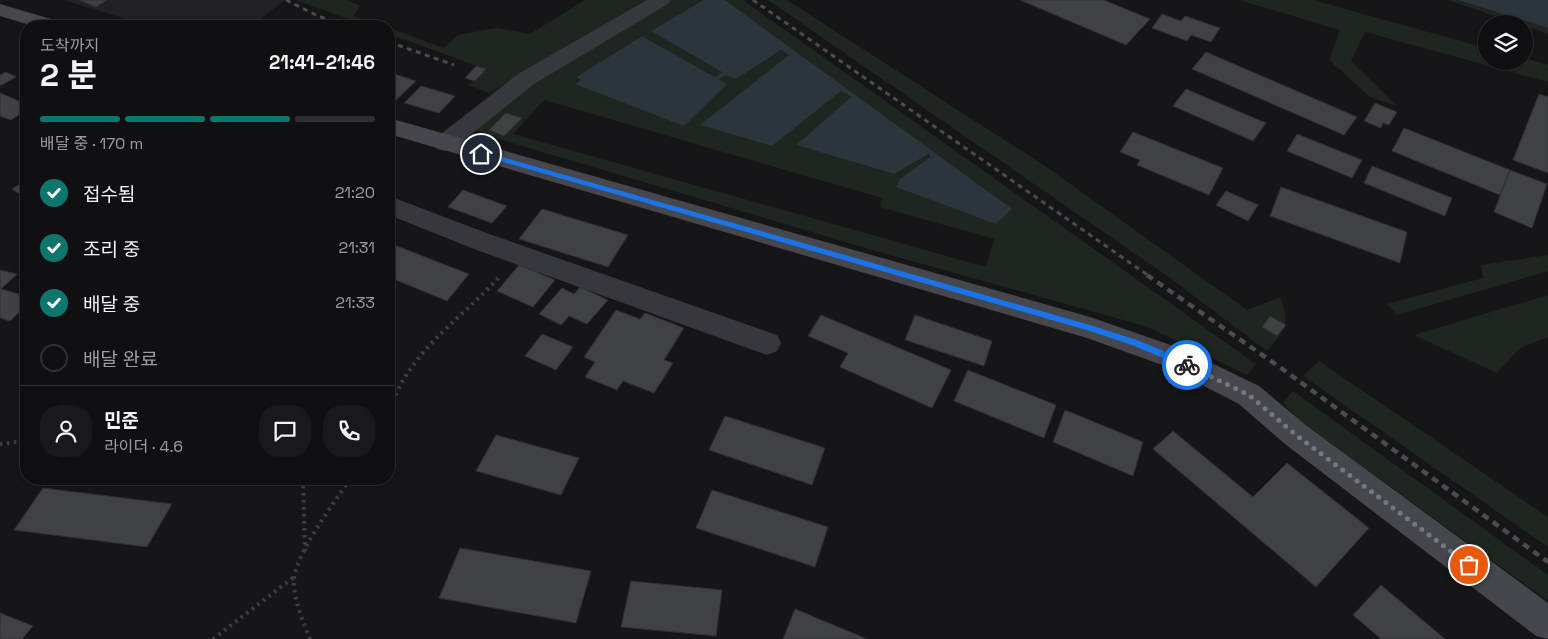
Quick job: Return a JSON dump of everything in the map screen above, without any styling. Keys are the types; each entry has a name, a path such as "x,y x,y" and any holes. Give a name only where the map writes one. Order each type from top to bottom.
{"main road":[{"path":"0,10 34,20"},
{"path":"395,128 1090,328 1175,358 1249,395 1296,435 1548,624"}],"street":[{"path":"445,143 526,79 661,0"},
{"path":"395,207 518,254 767,343"}],"path":[{"path":"395,396 397,389 418,358 485,296 518,254"},
{"path":"0,444 20,442"},
{"path":"302,485 305,552"},
{"path":"213,639 294,577 305,552 346,485"},
{"path":"294,577 298,604 310,639"}],"shaded area":[{"path":"64,0 285,0 259,20 129,20"},
{"path":"296,0 347,0 360,6 353,16 365,20 351,20"},
{"path":"585,0 651,0 489,93 469,85 486,69 395,36 395,30 444,48 458,35 497,28 530,34"},
{"path":"669,0 703,0 677,15 722,72 715,77 642,36 576,77 581,80 575,83 727,84 719,79 726,75 736,79 781,50 790,55 701,125 772,146 841,91 851,97 796,145 894,174 930,154 930,157 900,179 1011,209 725,0 743,0 1256,364 1247,375 1148,327 869,249 479,133 475,128 543,74","holes":["544,100 882,198 880,207 994,239 986,267 513,134"]},
{"path":"703,0 725,0 1012,209 996,224 896,187 900,179 930,157 929,154 894,174 796,145 851,97 841,91 772,146 700,125 789,55 781,50 736,79 726,75 719,79 727,84 684,126 575,84 581,80 576,77 642,36 715,77 722,72 651,31"},
{"path":"768,0 787,0 1045,166 1247,310 1280,297 1285,320 1278,338 1267,351 1170,278"},
{"path":"1239,0 1313,0 1478,46 1478,63 1365,32 1351,61 1397,106 1370,97 1329,60 1340,30"},
{"path":"1448,0 1458,0 1506,15 1492,15"},
{"path":"1458,0 1548,0 1548,28 1533,23 1533,15 1506,15"},
{"path":"1533,23 1548,28 1548,34 1533,29"},
{"path":"1533,61 1548,65 1548,82 1504,70 1533,70"},
{"path":"1548,255 1548,271 1397,315 1387,304 1483,278 1481,265"},
{"path":"1548,295 1548,337 1520,348 1497,373 1414,335"},
{"path":"1319,361 1548,517 1548,547 1303,376"},
{"path":"1293,391 1548,575 1548,601 1299,420 1283,403"}],"building":[{"path":"79,0 107,0 96,7"},
{"path":"1020,0 1104,0 1150,19 1126,45"},
{"path":"1162,14 1181,21 1185,16 1220,28 1211,42 1191,35 1187,41 1152,28"},
{"path":"1206,52 1357,117 1344,135 1192,69"},
{"path":"476,66 486,69 475,81 465,78"},
{"path":"6,72 16,77 0,86 0,75"},
{"path":"395,74 416,81 395,101"},
{"path":"421,86 455,96 439,113 404,103"},
{"path":"1186,89 1266,123 1253,141 1173,106"},
{"path":"0,93 20,101 20,114 11,120 0,116"},
{"path":"1539,94 1548,97 1548,173 1513,160"},
{"path":"1375,103 1397,112 1389,125 1383,123 1381,128 1364,121"},
{"path":"506,113 522,118 504,136 489,130"},
{"path":"1404,128 1510,170 1500,195 1392,151"},
{"path":"1133,132 1223,168 1209,195 1137,165 1140,160 1120,152"},
{"path":"1297,134 1362,160 1352,178 1287,151"},
{"path":"1372,166 1452,198 1445,216 1364,183"},
{"path":"1510,170 1547,184 1532,228 1494,212"},
{"path":"20,184 20,194 12,189"},
{"path":"1281,187 1407,232 1400,263 1270,216"},
{"path":"463,190 507,206 492,223 448,207"},
{"path":"1226,191 1258,205 1248,221 1216,205"},
{"path":"542,209 628,235 608,267 519,239"},
{"path":"395,245 469,274 447,301 395,279"},
{"path":"519,265 555,280 533,307 497,291"},
{"path":"0,270 17,274 1,289 20,294 20,312 10,321 0,318"},
{"path":"580,287 608,300 587,324 569,316 561,325 539,314 562,288 574,294"},
{"path":"616,310 640,319 645,313 684,328 664,360 673,363 654,393 623,381 617,390 585,377 595,362 584,357"},
{"path":"821,315 951,370 932,408 840,367 848,353 808,336"},
{"path":"915,315 992,341 984,366 905,340"},
{"path":"1270,316 1286,325 1277,336 1262,327"},
{"path":"542,334 573,347 556,370 525,356"},
{"path":"968,370 1056,405 1044,438 954,401"},
{"path":"1065,410 1143,442 1133,476 1053,442"},
{"path":"725,416 825,448 812,485 709,450"},
{"path":"1173,431 1253,497 1287,463 1369,528 1316,587 1153,449"},
{"path":"496,435 579,458 561,495 476,471"},
{"path":"43,488 172,504 147,547 14,530"},
{"path":"712,490 828,527 815,567 696,528"},
{"path":"460,548 591,571 576,623 439,598"},
{"path":"631,581 722,590 716,636 621,627"},
{"path":"1381,585 1445,639 1381,639 1353,615"},
{"path":"795,609 867,639 783,639"},
{"path":"0,613 33,626 22,639 0,639"}],"railway":[{"path":"286,0 329,20"},
{"path":"753,0 1149,276"},
{"path":"395,44 454,65"},
{"path":"1147,275 1281,368 1548,562"}],"way so far":[{"path":"1187,365 1249,395 1296,435 1469,565"}],"route":[{"path":"481,154 1090,328 1134,342 1175,358 1187,365"}]}
